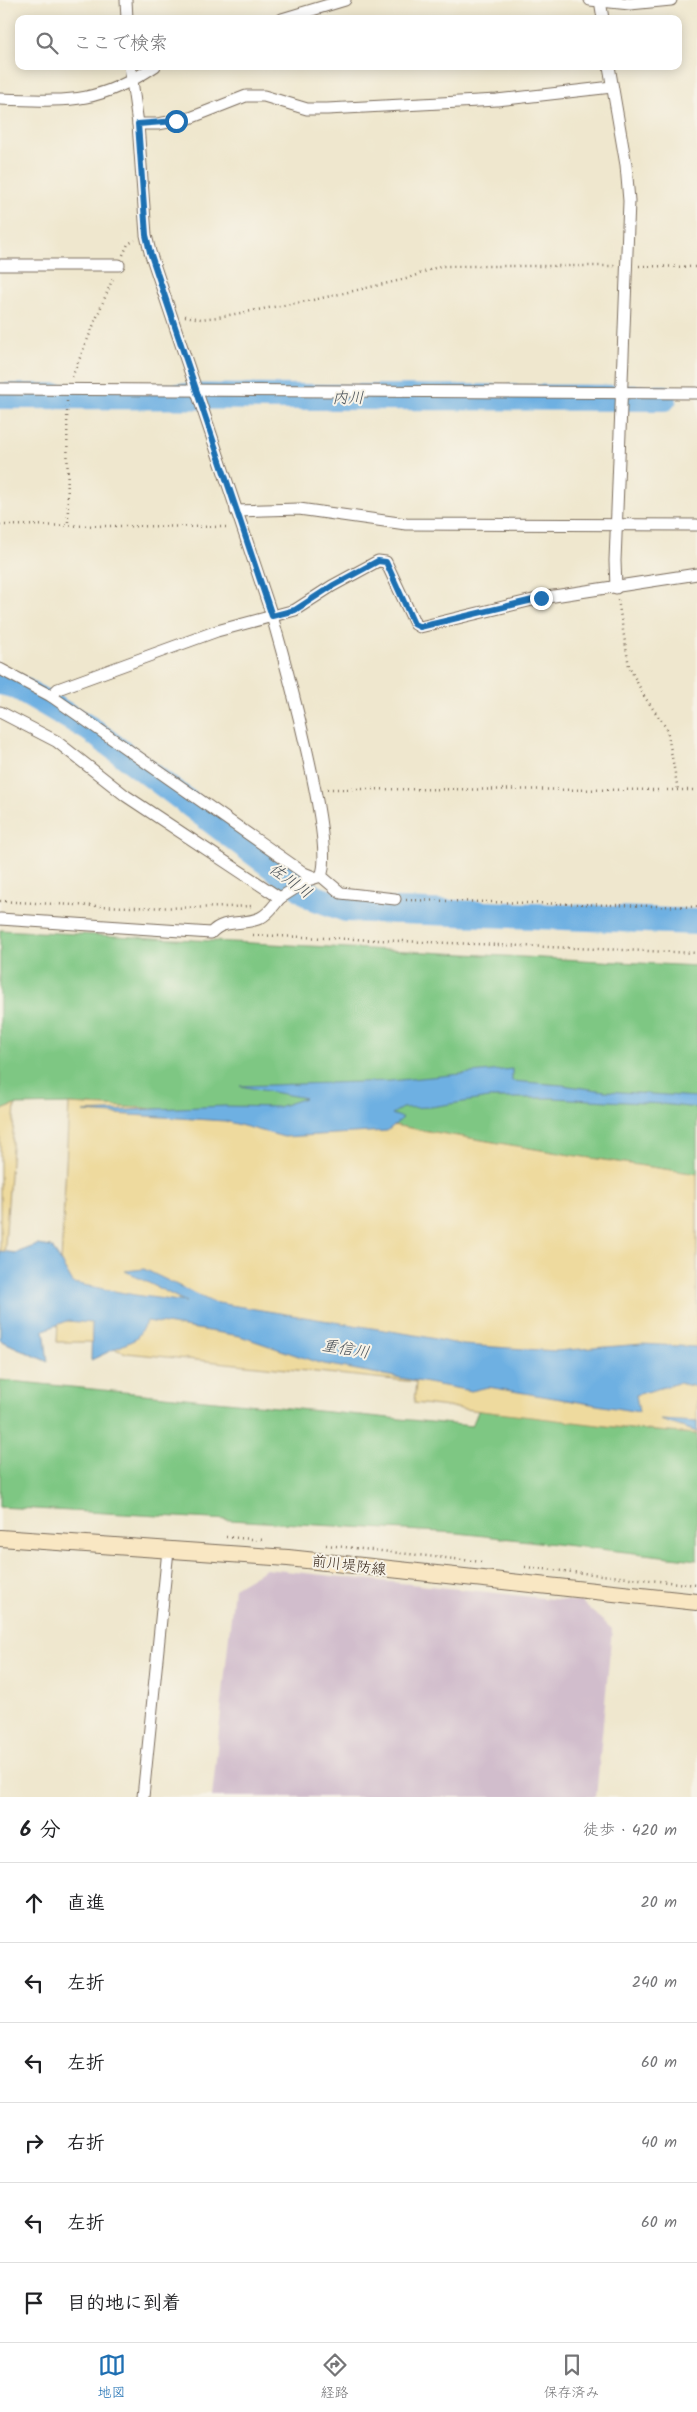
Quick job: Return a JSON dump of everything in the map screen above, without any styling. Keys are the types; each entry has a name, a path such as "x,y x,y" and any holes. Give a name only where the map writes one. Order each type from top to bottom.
{"street":[{"path":"126,0 127,15"},
{"path":"295,15 345,0"},
{"path":"602,15 597,1 630,4 671,0"},
{"path":"0,919 211,933 217,926 259,919 267,914 280,899 314,878 324,864 315,790 272,616 241,528 146,235 138,124 130,70"},
{"path":"0,99 68,100 89,98 131,82 149,70"},
{"path":"610,70 626,165 629,208 616,588"},
{"path":"138,124 158,124 190,118 246,96 264,96 307,109 327,109 496,100 612,87"},
{"path":"0,266 119,265"},
{"path":"0,389 697,392"},
{"path":"236,512 299,509 406,524 697,525"},
{"path":"51,696 58,689 217,631 295,610 332,586 378,561 386,562 414,624 420,627 541,598 616,588 697,574"},
{"path":"0,669 51,696 304,873 341,893 396,899"},
{"path":"0,712 56,741 126,796 280,899"},
{"name":"前川堤防線","path":"0,1538 288,1558 697,1602"},
{"path":"143,1797 168,1550"}],"path":[{"path":"68,525 66,390 128,244 146,235"},
{"path":"173,315 201,319 313,300 406,279 440,266 697,267"},
{"path":"0,525 241,528"},
{"path":"616,588 629,666 644,696 667,730 678,790"},
{"path":"315,790 697,790"},
{"path":"0,901 82,906 195,909 280,899"},
{"path":"396,899 697,907"},
{"path":"251,935 697,953"}],"shaded area":[{"path":"266,1569 581,1602 612,1629 596,1797 212,1797 234,1588"}],"green space":[{"path":"0,930 697,966 697,1174 368,1121 69,1104 15,1105 0,1111"},
{"path":"0,1380 472,1426 479,1409 632,1429 697,1434 697,1560 458,1533 0,1507"}],"sand":[{"path":"69,1104 368,1121 697,1174 697,1434 632,1429 414,1403 416,1382 127,1353 90,1342 57,1342"},
{"path":"15,1105 0,1314 0,1111"}],"water":[{"path":"512,1069 512,1081 605,1091 697,1097 697,1108 554,1098 489,1098 431,1107 402,1108 392,1114 403,1118 387,1131 284,1137 225,1121 83,1112 225,1106 278,1107 305,1098 240,1086 390,1081"},
{"name":"重信川","path":"37,1245 52,1247 73,1283 135,1295 186,1302 125,1271 144,1269 212,1302 421,1336 463,1345 556,1351 642,1344 697,1347 697,1387 678,1383 636,1395 639,1412 488,1387 471,1391 319,1363 240,1336 147,1321 136,1339 91,1360 92,1323 67,1321 44,1330 48,1362 0,1340 0,1251 16,1253"},
{"path":"660,1420 697,1422 697,1432"}],"waterway":[{"name":"内川","path":"0,396 664,398"},
{"name":"佐川川","path":"0,682 16,686 90,729 313,897 346,909 697,922"}],"route":[{"path":"176,121 158,124 138,124 146,235 150,252 173,315 236,512 272,616 295,610 332,586 378,561 386,562 414,624 420,627 541,598"}]}
